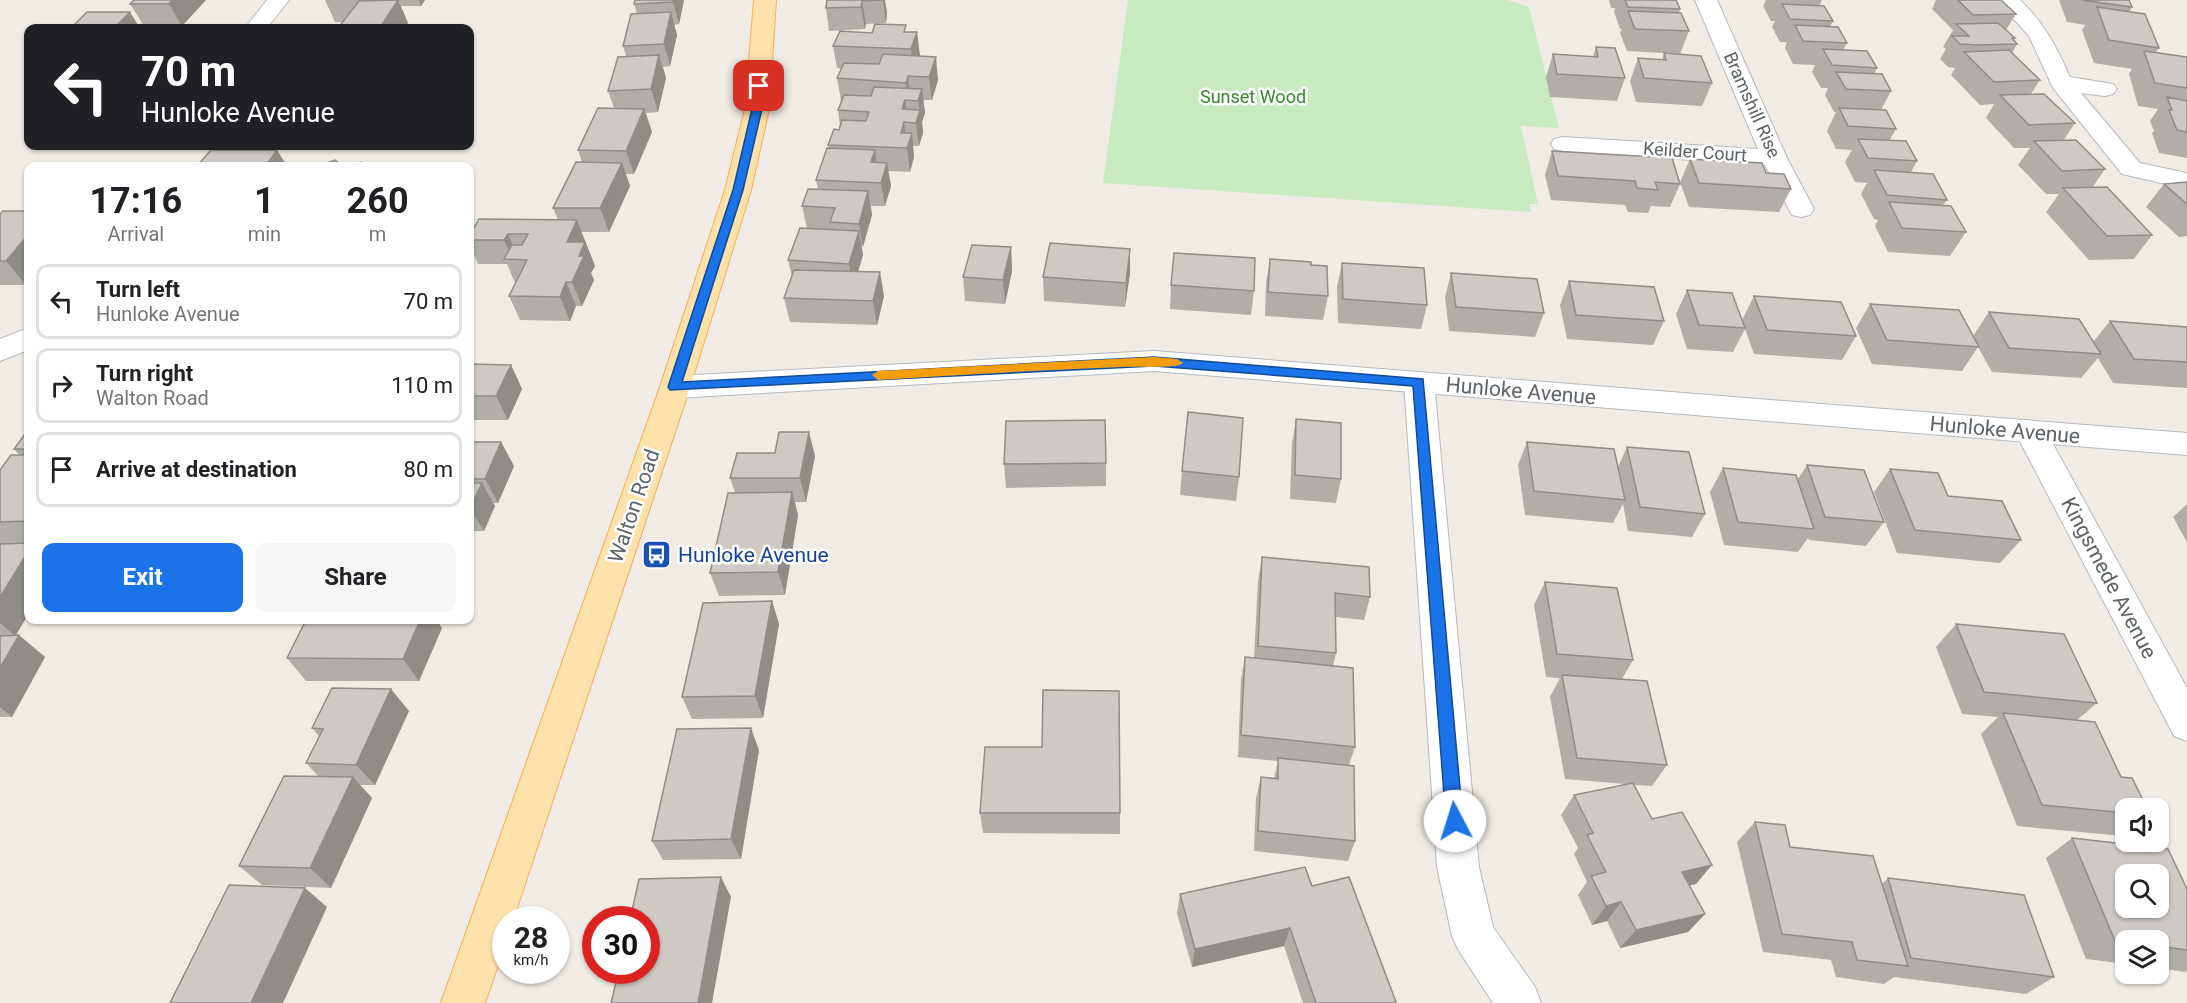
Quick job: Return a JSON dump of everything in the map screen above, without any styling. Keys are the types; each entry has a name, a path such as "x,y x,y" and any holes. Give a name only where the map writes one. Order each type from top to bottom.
{"main road":[{"name":"Walton Road","path":"463,1003 675,387 738,190 757,109 765,0"}],"street":[{"path":"259,24 278,0"},
{"name":"Bramshill Rise","path":"1706,0 1774,158 1801,209"},
{"path":"2007,0 2039,34 2061,83 2131,169 2187,181"},
{"path":"2061,83 2106,89"},
{"name":"Keilder Court","path":"1563,144 1614,135 1774,158"},
{"path":"0,351 24,340"},
{"name":"Hunloke Avenue","path":"675,387 1154,361 2187,444"},
{"path":"1419,382 1458,867 1474,936 1519,1003"},
{"name":"Kingsmede Avenue","path":"2031,432 2187,724"}],"green space":[{"name":"Sunset Wood","path":"1128,0 1508,0 1529,7 1559,128 1521,126 1538,204 1529,204 1531,212 1103,183"}],"building":[{"path":"134,0 172,0 169,4 130,4"},
{"path":"398,0 382,24 341,24 359,1"},
{"path":"635,0 674,0 673,2 634,4"},
{"path":"827,0 883,0 862,1 861,7 826,8"},
{"path":"1625,0 1676,0 1680,9 1628,7"},
{"path":"1958,0 2001,0 2016,14 1973,15"},
{"path":"2082,0 2129,0 2132,7"},
{"path":"1782,4 1824,6 1833,21 1790,19"},
{"path":"2097,7 2145,14 2159,48 2109,40"},
{"path":"1628,11 1681,13 1689,31 1635,29"},
{"path":"87,12 130,12 118,24 75,24"},
{"path":"671,12 664,44 623,46 631,14"},
{"path":"1998,23 2015,38 2012,38 2017,44 1960,44 1952,36 1969,36 1956,24"},
{"path":"875,24 906,25 904,32 917,32 911,49 833,46 840,31 872,33"},
{"path":"1795,25 1838,27 1847,43 1803,41"},
{"path":"1596,47 1615,48 1625,78 1557,74 1553,54 1598,57"},
{"path":"1823,49 1867,51 1877,68 1832,65"},
{"path":"2009,50 2040,80 1994,82 1964,52"},
{"path":"2144,51 2187,57 2187,88 2155,83"},
{"path":"1664,53 1701,56 1712,83 1644,78 1638,58 1666,60"},
{"path":"883,54 936,57 929,77 908,76 906,83 837,78 844,63 879,64"},
{"path":"659,55 651,89 608,91 618,57"},
{"path":"1836,72 1882,74 1891,91 1846,89"},
{"path":"874,87 922,89 918,101 905,100 902,109 920,110 916,123 904,122 901,133 912,133 907,148 828,145 834,129 839,130 842,120 866,121 869,112 838,110 844,95 871,96"},
{"path":"2044,94 2075,123 2029,125 2000,95"},
{"path":"2167,97 2187,101 2187,132 2177,130 2169,110 2172,110"},
{"path":"598,108 644,109 626,151 578,150"},
{"path":"1839,108 1886,110 1896,129 1848,126"},
{"path":"1858,139 1906,141 1917,161 1868,158"},
{"path":"2076,140 2105,169 2062,171 2034,141"},
{"path":"827,148 875,150 871,162 887,163 881,183 816,180"},
{"path":"211,150 277,150 268,162 200,162"},
{"path":"1552,151 1672,158 1680,184 1655,182 1658,190 1637,188 1635,181 1558,176"},
{"path":"1690,159 1762,163 1766,173 1784,174 1791,189 1699,183"},
{"path":"576,162 622,163 600,208 553,208"},
{"path":"1874,170 1933,174 1947,200 1887,195"},
{"path":"2187,182 2187,204 2164,184"},
{"path":"2107,187 2152,235 2107,236 2063,188"},
{"path":"808,189 868,191 859,224 830,222 835,208 802,206"},
{"path":"1889,202 1951,206 1966,232 1902,228"},
{"path":"3,211 24,211 24,240 6,261 0,261 0,214"},
{"path":"479,219 577,220 567,242 585,242 579,256 584,256 572,282 566,282 560,297 509,296 527,260 504,259 512,245 522,245 528,234 508,234 504,240 474,240 474,228"},
{"path":"800,228 859,231 849,264 788,260"},
{"path":"1050,243 1130,249 1126,283 1043,277"},
{"path":"972,245 1011,247 1003,280 963,277"},
{"path":"1174,253 1255,258 1254,291 1171,285"},
{"path":"1270,259 1311,262 1311,265 1327,266 1328,296 1268,292"},
{"path":"1342,263 1424,268 1427,305 1343,299"},
{"path":"794,270 880,272 873,301 784,298"},
{"path":"1451,273 1537,279 1544,313 1456,307"},
{"path":"1569,281 1654,287 1664,321 1576,315"},
{"path":"1687,290 1732,293 1745,328 1699,325"},
{"path":"1754,296 1841,302 1856,336 1767,330"},
{"path":"1870,304 1959,310 1979,347 1887,340"},
{"path":"1989,312 2079,319 2101,354 2009,348"},
{"path":"2110,321 2187,327 2187,362 2134,359"},
{"path":"474,364 511,365 496,396 474,396"},
{"path":"1188,412 1243,418 1239,477 1182,471"},
{"path":"1296,419 1341,423 1341,479 1295,475"},
{"path":"1105,420 1106,463 1004,464 1006,421"},
{"path":"779,432 809,432 800,478 730,478 737,453 775,453"},
{"path":"24,435 24,449 14,449"},
{"path":"474,442 501,442 485,479 474,479"},
{"path":"1527,442 1614,449 1625,500 1534,491"},
{"path":"1627,447 1689,452 1705,514 1640,507"},
{"path":"11,455 24,455 24,521 0,522 0,470"},
{"path":"1807,465 1864,470 1884,522 1825,517"},
{"path":"1723,468 1796,475 1814,529 1738,522"},
{"path":"1890,469 1938,473 1948,496 2002,501 2021,540 1915,530"},
{"path":"474,483 482,483 474,500"},
{"path":"792,492 778,572 710,573 728,493"},
{"path":"24,543 24,558 0,597 0,544"},
{"path":"1262,557 1369,567 1370,597 1335,593 1336,653 1258,646"},
{"path":"1545,582 1617,588 1633,660 1557,654"},
{"path":"772,601 755,696 682,697 703,603"},
{"path":"304,624 418,624 403,659 287,658"},
{"path":"1956,624 2064,634 2097,703 1984,692"},
{"path":"19,635 0,668 0,636"},
{"path":"1245,657 1353,668 1355,747 1241,735"},
{"path":"1562,675 1647,681 1667,765 1577,758"},
{"path":"332,688 391,689 356,765 306,763 323,729 312,728"},
{"path":"1043,690 1119,691 1120,813 980,813 985,747 1042,747"},
{"path":"2003,713 2095,722 2121,777 2132,778 2142,798 2115,798 2115,812 2042,805"},
{"path":"751,728 731,839 652,841 677,729"},
{"path":"1278,758 1354,766 1355,841 1258,831 1261,777 1278,779"},
{"path":"284,776 353,777 310,868 239,866"},
{"path":"1633,783 1652,819 1682,812 1712,865 1682,872 1705,914 1636,930 1621,902 1606,906 1591,876 1606,872 1587,835 1593,833 1574,795"},
{"path":"1755,822 1785,825 1790,847 1873,856 1908,966 1857,960 1852,942 1782,934"},
{"path":"2072,838 2115,843 2115,852 2169,851 2187,889 2187,950 2169,948 2169,930 2115,930 2115,941"},
{"path":"1305,867 1312,886 1349,877 1396,1002 1316,1003 1290,928 1195,949 1180,894"},
{"path":"721,877 698,1003 611,1003 616,984 660,984 660,906 633,906 639,879"},
{"path":"1888,878 2024,895 2054,977 1911,958"},
{"path":"229,885 305,888 251,1003 170,1003"}],"slow traffic":[{"path":"878,375 1154,361 1177,363"}],"place":[{"name":"Hunloke Avenue","path":"657,555"}],"route":[{"path":"759,86 757,109 738,190 675,387 1154,361 1419,382 1455,821"}]}
